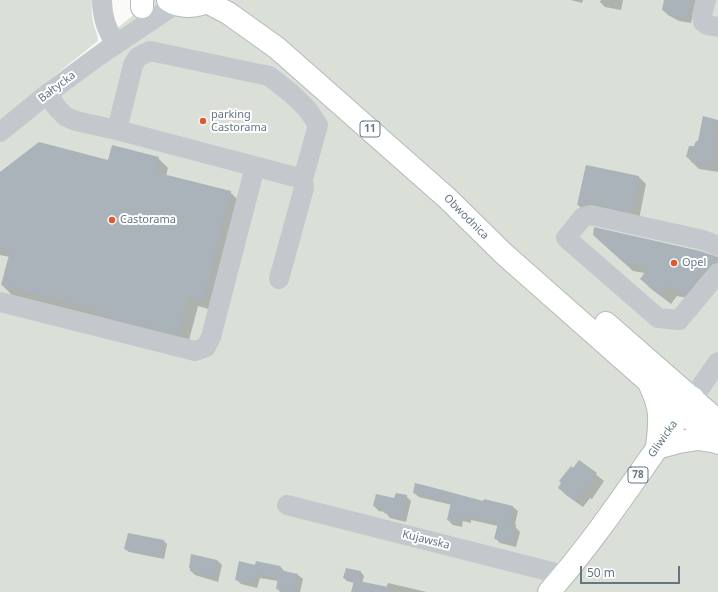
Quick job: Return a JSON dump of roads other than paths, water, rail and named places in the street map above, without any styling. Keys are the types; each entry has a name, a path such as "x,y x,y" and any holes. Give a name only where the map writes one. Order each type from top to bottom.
{"main road":[{"name":"Obwodnica","path":"233,0 499,232 688,405 718,443"},
{"name":"Obwodnica","path":"208,1 228,13 277,48 447,198 504,254 648,380 688,405 718,421"},
{"path":"172,2 197,6 208,1"},
{"path":"648,380 657,400 660,421 657,448 698,439 718,443"},
{"name":"Gliwicka","path":"549,592 564,575 619,502 688,405"}],"street":[{"path":"102,0 102,10 108,34 116,44"},
{"path":"706,0 702,15 703,22 707,25 718,27"},
{"name":"Bałtycka","path":"116,44 144,2"},
{"name":"Bałtycka","path":"0,132 48,94 172,2"},
{"path":"117,130 133,64 138,57 150,51 269,76 292,94 308,110 318,125 303,179 304,188 280,279"},
{"path":"48,94 58,109 66,117 76,121 117,130 303,179"},
{"path":"0,302 195,352 206,347 211,337 255,167"},
{"path":"718,246 702,240 591,215 583,216 566,238 658,318 679,320 718,273"},
{"name":"Gliwicka","path":"688,405 718,362"},
{"name":"Kujawska","path":"287,505 564,575"}],"place":[{"name":"parking Castorama","path":"203,121"},
{"name":"Castorama","path":"112,220"},
{"name":"Opel","path":"674,263"}]}
